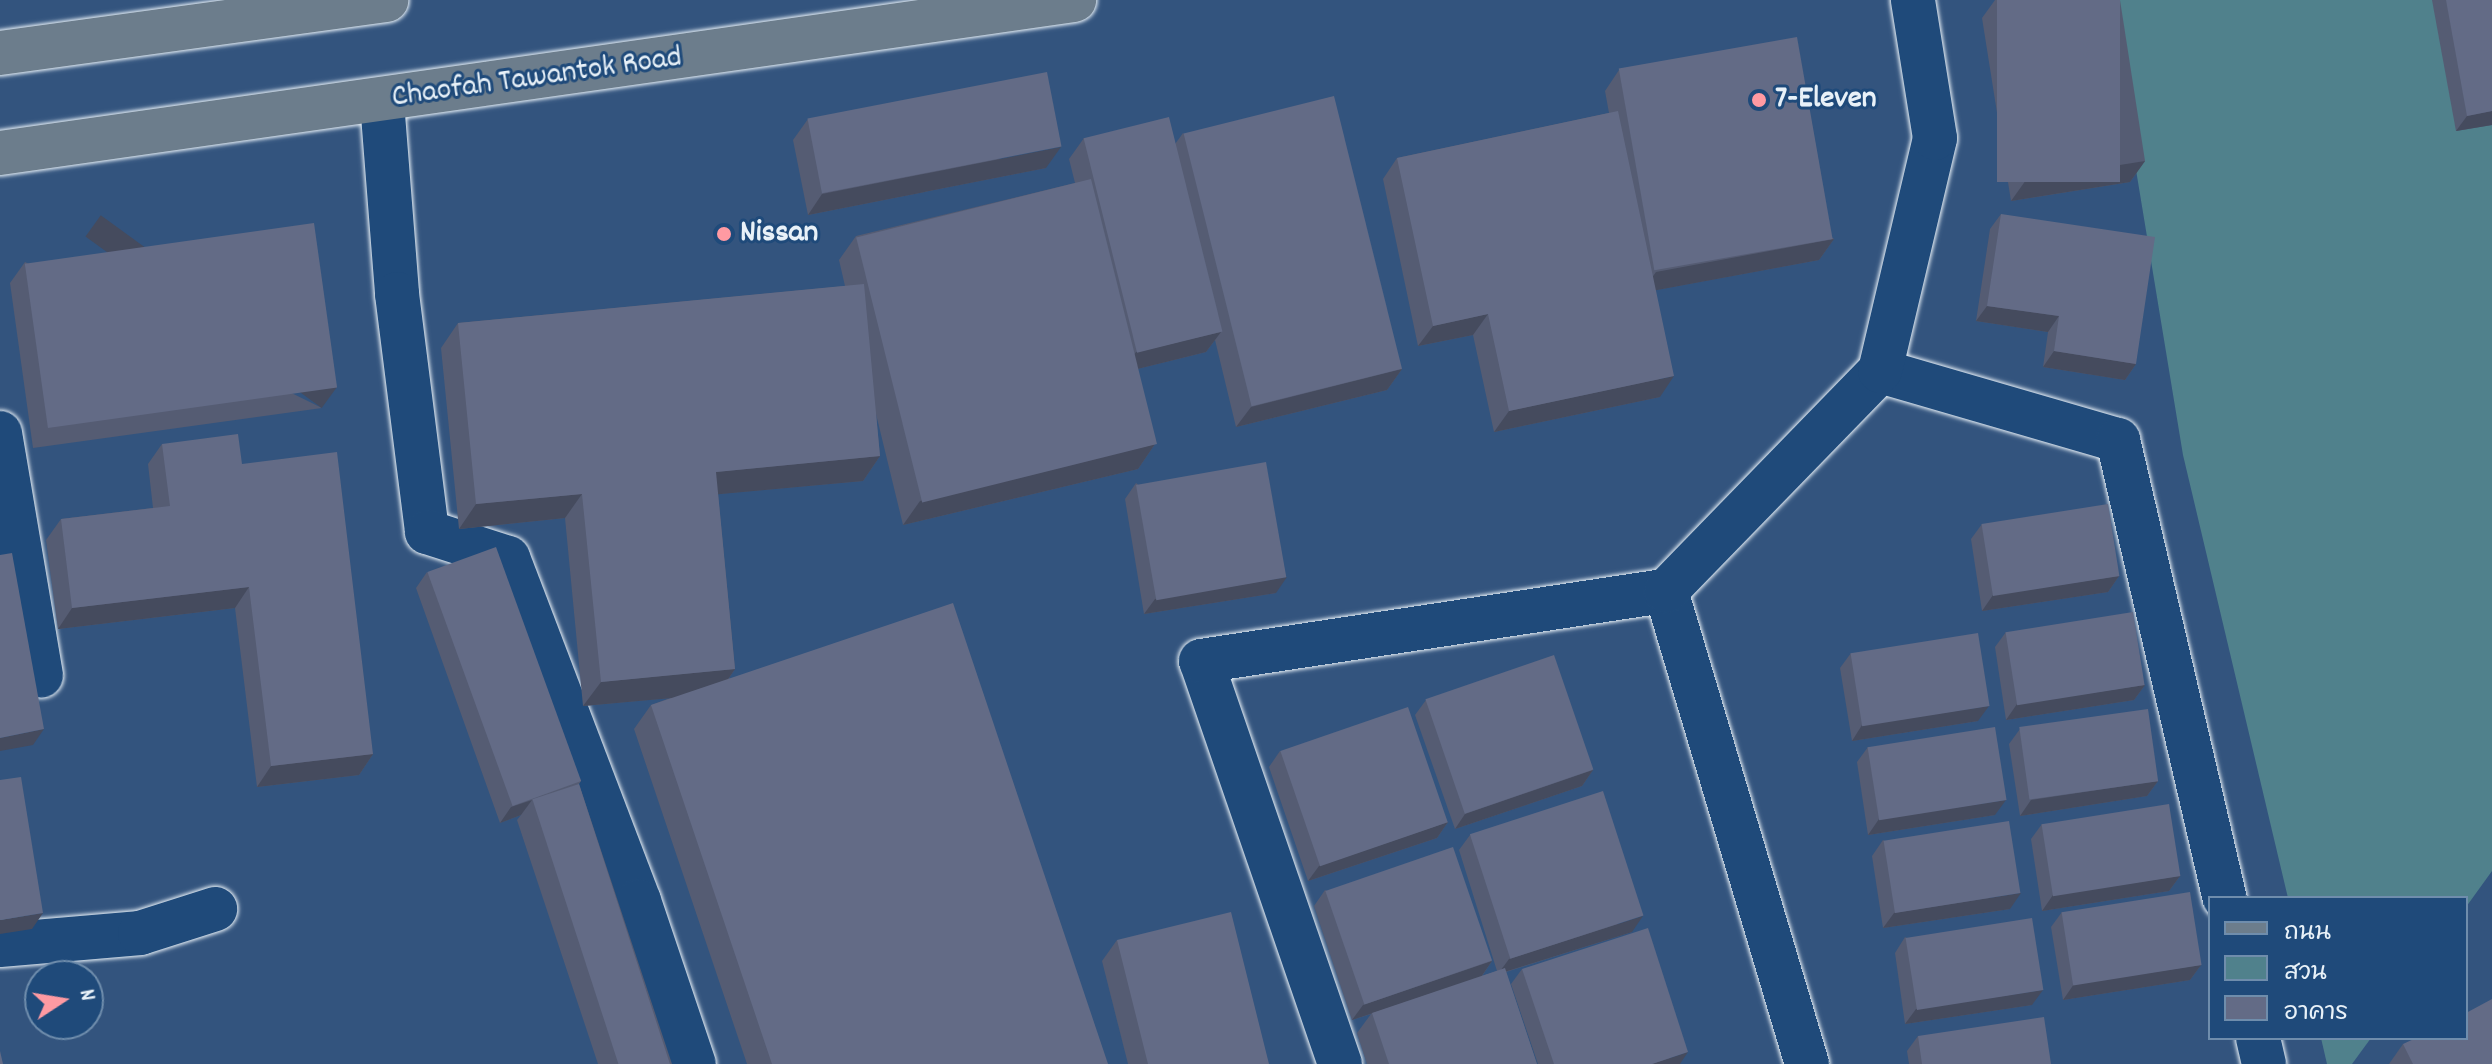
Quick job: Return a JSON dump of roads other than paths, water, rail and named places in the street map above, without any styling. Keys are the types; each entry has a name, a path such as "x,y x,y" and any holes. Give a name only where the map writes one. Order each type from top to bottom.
{"main road":[{"path":"0,53 386,0"},
{"name":"Chaofah Tawantok Road","path":"0,153 382,102 1074,0"}],"street":[{"path":"1340,1064 1201,661 1666,591 1880,371 1935,138 1913,0"},
{"path":"382,102 397,294 427,532 508,558 639,901 694,1064"},
{"path":"1880,371 2118,440 2225,896"},
{"path":"0,433 41,676"},
{"path":"1666,591 1807,1064"},
{"path":"0,945 140,933 215,909"},
{"path":"2258,1040 2264,1064"}],"place":[{"name":"7-Eleven","path":"1759,100"},
{"name":"Nissan","path":"724,234"}]}
